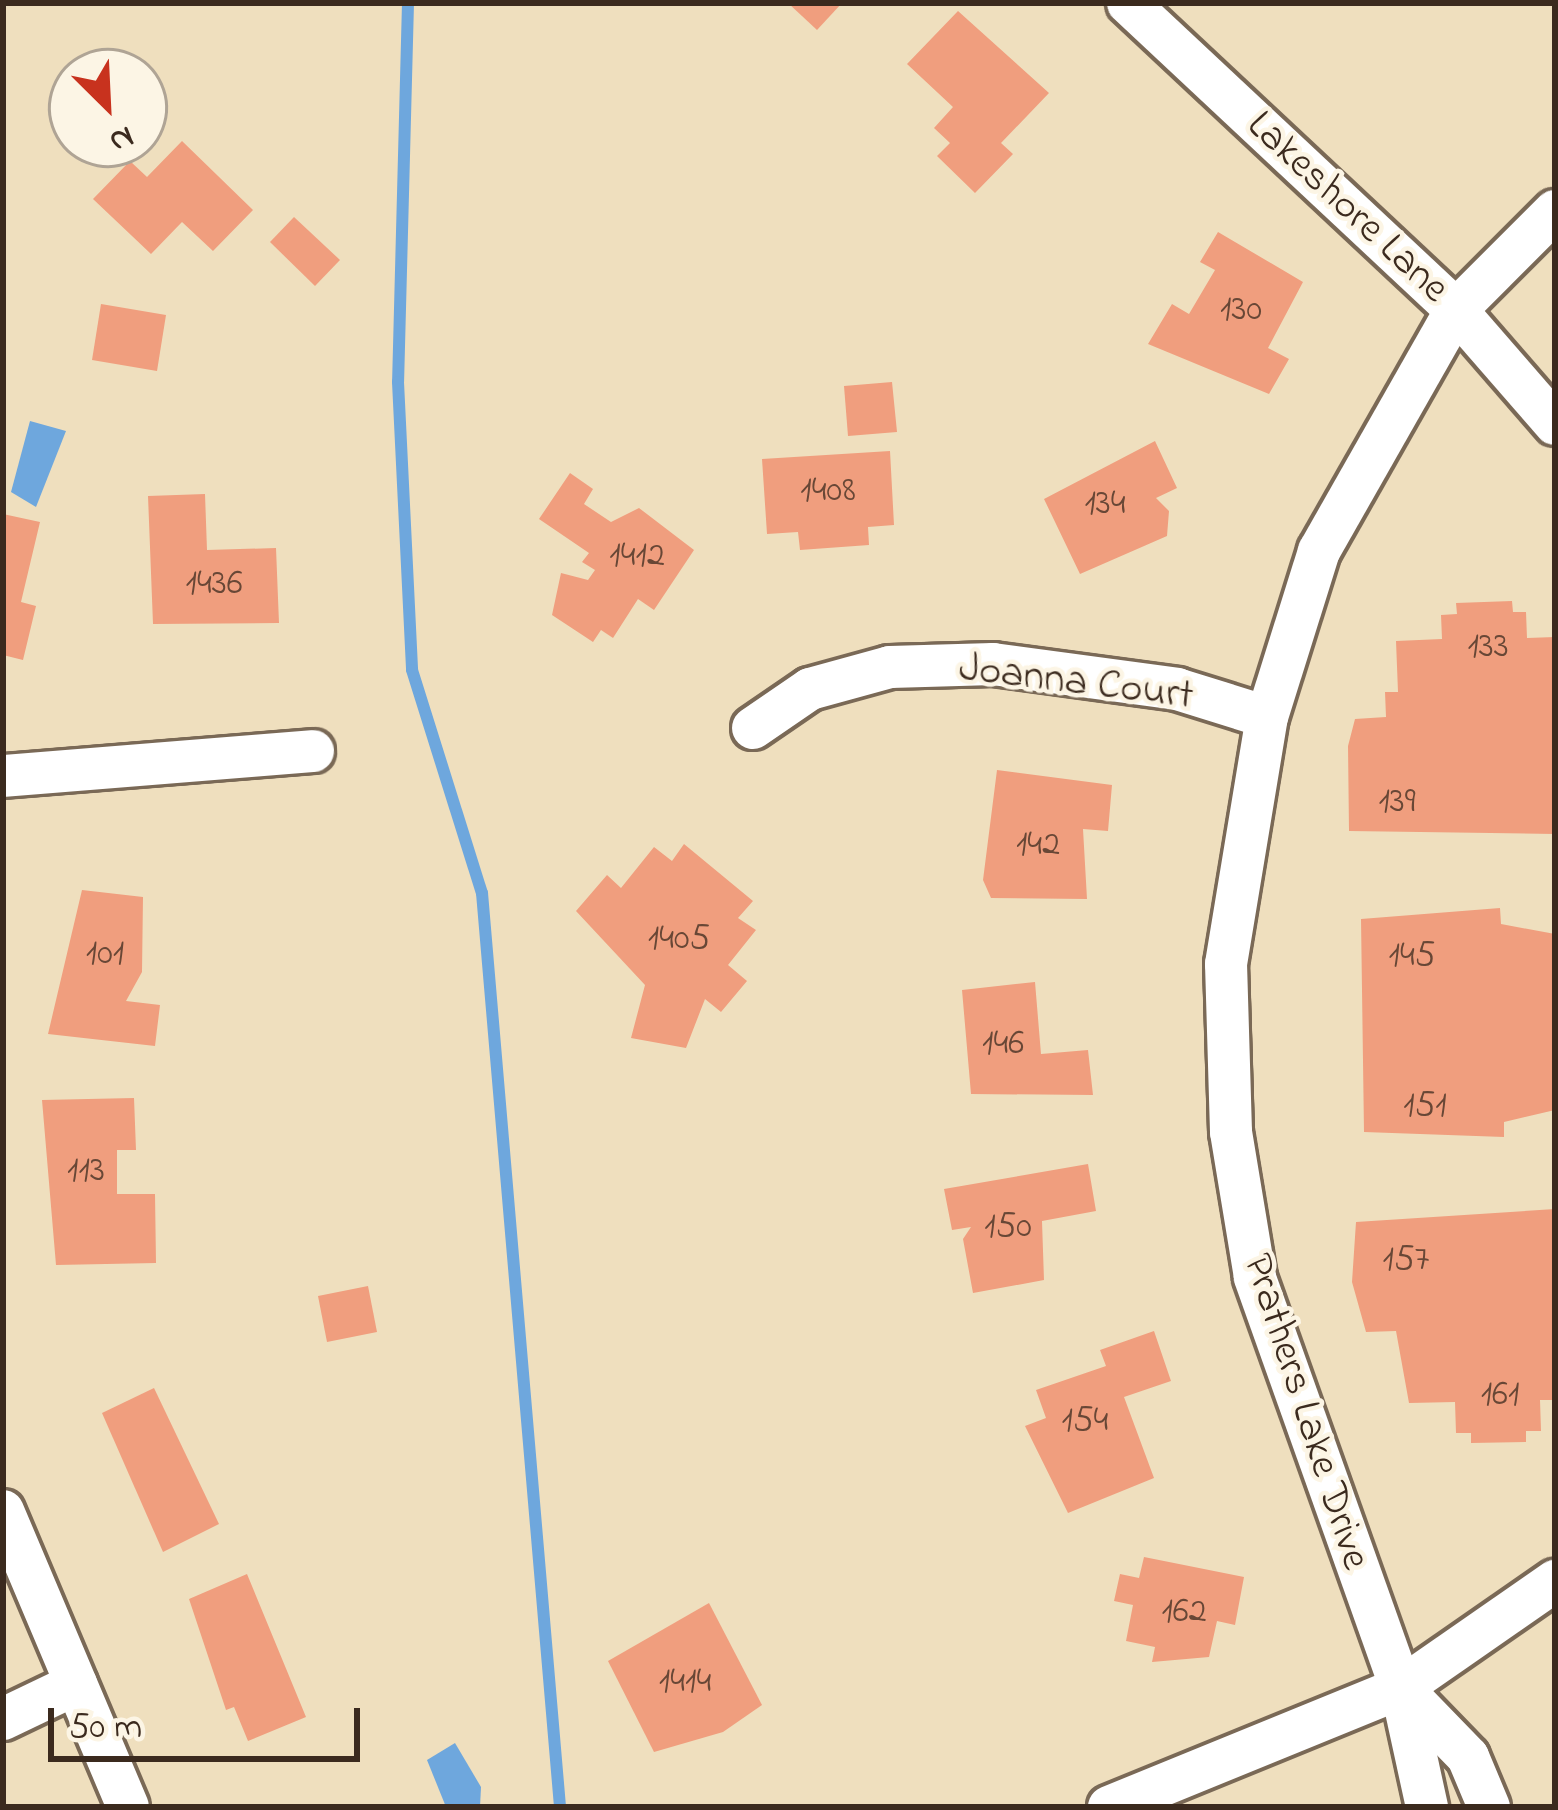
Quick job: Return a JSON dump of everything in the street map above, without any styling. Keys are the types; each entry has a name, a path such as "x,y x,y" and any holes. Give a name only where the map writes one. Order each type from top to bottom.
{"street":[{"name":"Lakeshore Lane","path":"1128,3 1456,310 1555,424"},
{"name":"Prathers Lake Drive","path":"1426,1807 1401,1688 1255,1277 1231,1132 1226,964 1268,717 1345,493 1456,310 1555,211"},
{"name":"Joanna Court","path":"753,728 810,689 890,667 993,664 1177,689 1268,717"},
{"path":"3,776 313,751"},
{"path":"3,1511 128,1807"},
{"path":"1109,1807 1401,1688 1555,1581"},
{"path":"3,1719 76,1684"},
{"name":"Prathers Lake Drive","path":"1401,1688 1468,1757 1489,1807"}],"water":[{"path":"30,421 66,431 36,507 11,492"},
{"path":"455,1743 481,1787 480,1807 446,1807 427,1760"}],"building":[{"path":"788,3 842,3 817,30"},
{"path":"958,11 1049,93 1001,143 1013,154 975,193 937,156 950,143 934,128 953,107 907,64"},
{"path":"182,141 253,210 213,251 182,222 151,254 93,199 123,168 137,168 147,177 156,168 168,168 168,155"},
{"path":"294,217 340,260 315,286 270,242"},
{"path":"1218,232 1303,282 1268,348 1289,359 1269,394 1148,344 1172,304 1189,314 1215,270 1200,262"},
{"path":"101,304 166,315 157,371 92,360"},
{"path":"892,382 897,432 848,436 844,386"},
{"path":"1155,441 1177,488 1156,498 1169,511 1167,536 1080,574 1044,499"},
{"path":"890,451 894,525 868,527 869,545 800,550 798,532 767,534 762,459"},
{"path":"570,473 593,489 584,504 611,522 639,508 694,550 654,610 638,599 613,638 601,630 593,642 552,615 561,573 588,580 595,570 582,562 589,553 539,519"},
{"path":"205,494 207,550 276,548 279,623 153,624 148,496"},
{"path":"3,514 40,522 21,602 36,606 23,660 3,655"},
{"path":"1512,601 1513,612 1526,612 1527,638 1555,637 1555,834 1349,831 1348,746 1355,719 1386,717 1385,692 1398,692 1396,641 1442,639 1441,615 1457,614 1456,603"},
{"path":"997,770 1112,785 1108,831 1083,829 1087,899 991,898 983,880"},
{"path":"684,844 753,901 738,918 756,930 728,965 747,981 721,1012 705,999 686,1048 631,1038 645,985 576,911 607,875 621,888 654,847 672,861"},
{"path":"82,890 143,897 142,972 126,1001 160,1005 155,1046 48,1034"},
{"path":"1500,908 1501,924 1555,934 1555,1110 1504,1122 1504,1137 1364,1132 1361,919"},
{"path":"1035,982 1041,1054 1088,1050 1093,1095 971,1094 962,990"},
{"path":"134,1098 136,1150 117,1150 117,1194 155,1194 156,1263 56,1265 42,1100"},
{"path":"1088,1164 1096,1211 1042,1221 1044,1280 973,1293 963,1239 971,1227 952,1230 944,1189"},
{"path":"1555,1209 1555,1400 1540,1400 1541,1431 1526,1431 1526,1442 1471,1443 1471,1433 1456,1433 1455,1402 1409,1403 1396,1331 1366,1332 1352,1282 1356,1222"},
{"path":"368,1286 377,1332 327,1342 318,1296"},
{"path":"1154,1331 1171,1381 1124,1397 1154,1478 1068,1513 1025,1426 1046,1418 1036,1390 1106,1366 1100,1350"},
{"path":"154,1388 219,1524 163,1552 102,1413"},
{"path":"1144,1557 1244,1577 1235,1625 1217,1621 1209,1657 1152,1662 1155,1647 1126,1641 1133,1605 1114,1601 1120,1574 1139,1578"},
{"path":"247,1574 306,1717 248,1741 234,1707 226,1710 189,1599"},
{"path":"709,1603 762,1705 723,1732 654,1752 608,1661"}],"waterway":[{"path":"408,3 398,382 412,670 482,893 560,1807"}]}
